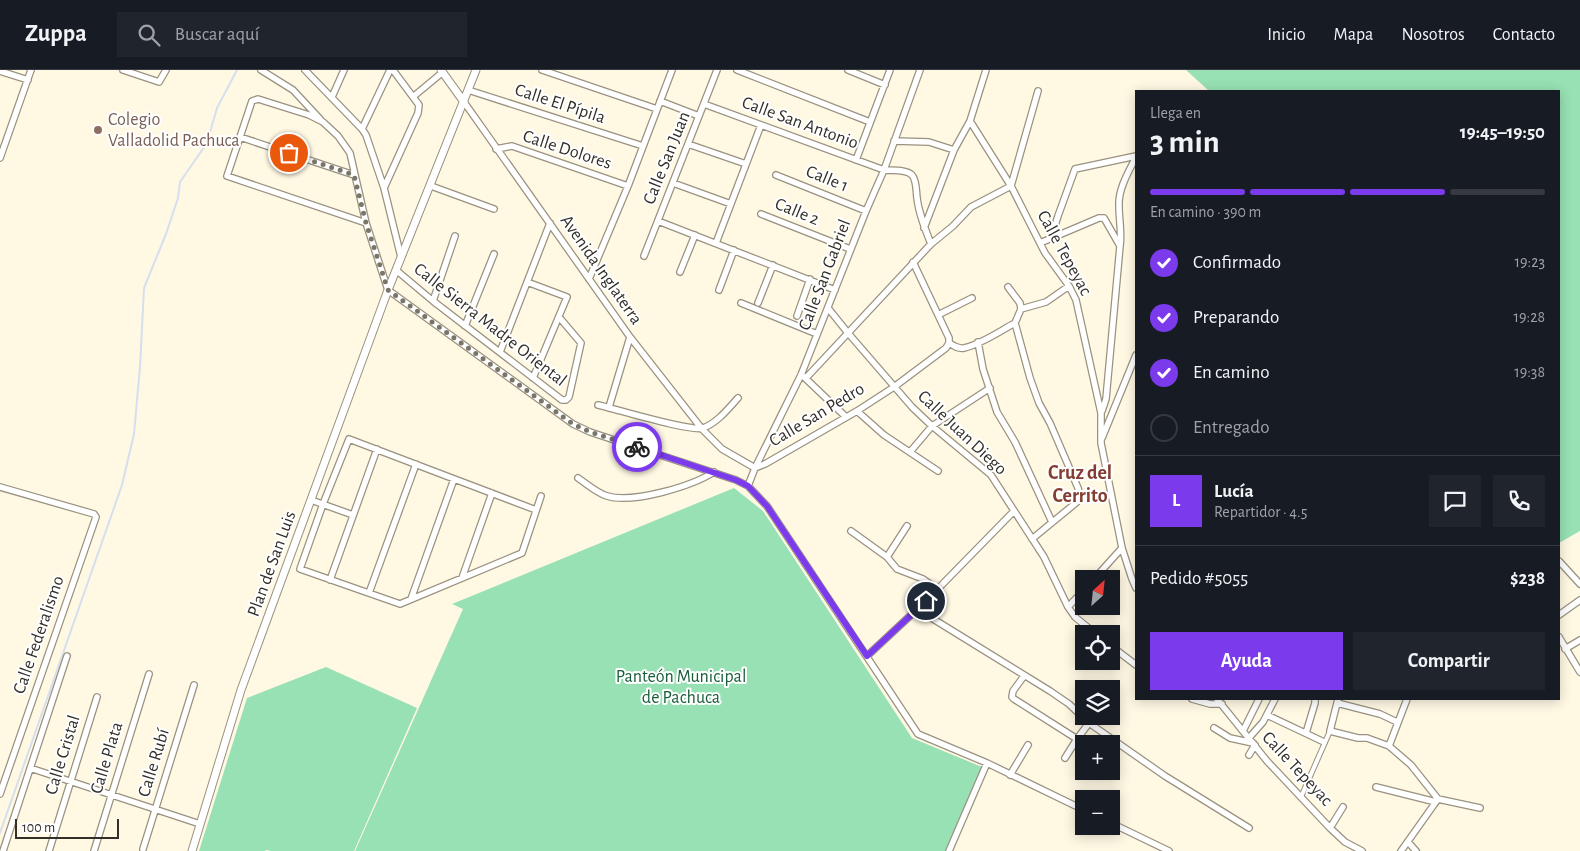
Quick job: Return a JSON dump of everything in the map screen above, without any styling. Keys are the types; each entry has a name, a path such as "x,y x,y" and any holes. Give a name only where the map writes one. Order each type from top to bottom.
{"street":[{"path":"0,158 31,70"},
{"path":"123,70 159,82 166,70"},
{"path":"261,70 293,90 338,136 350,153 366,223 388,290 573,424 590,432 714,472 748,486 767,506 918,734 987,763 1075,806"},
{"path":"304,70 332,97 366,135 384,188 401,258"},
{"path":"332,97 344,70"},
{"path":"362,129 392,70 414,96 419,105 418,113 384,188"},
{"name":"Plan de San Luis","path":"192,851 241,690 388,290 476,70"},
{"path":"542,70 657,108"},
{"path":"589,279 628,186 672,70"},
{"name":"Calle San Juan","path":"644,256 717,70"},
{"path":"737,70 870,122"},
{"path":"848,70 885,85"},
{"path":"856,160 890,70"},
{"name":"Calle San Gabriel","path":"748,486 755,468 803,376 850,249 884,170 920,70"},
{"path":"931,244 924,228 954,150 970,121 986,70"},
{"path":"0,71 28,80"},
{"path":"414,96 442,71"},
{"name":"Avenida Inglaterra","path":"442,71 630,337 702,429 722,449 755,468"},
{"name":"Calle El Pípila","path":"468,90 643,146"},
{"path":"846,416 803,376 848,333 913,262 971,207 1011,186 1038,91"},
{"path":"323,122 255,99 252,101 227,176 366,223"},
{"path":"660,101 699,116"},
{"name":"Calle San Antonio","path":"704,104 884,170 906,171 912,175 916,184 917,199 924,228"},
{"name":"Calle Tepeyac","path":"970,121 1011,186 1045,253 1069,286 1076,300 1101,413 1101,442 1122,548 1134,579"},
{"path":"716,243 761,125"},
{"path":"240,137 354,175"},
{"path":"894,141 929,142 954,150"},
{"path":"688,144 746,164"},
{"name":"Calle Dolores","path":"496,149 512,146 628,186"},
{"path":"1051,238 1075,169 1135,157"},
{"path":"1101,413 1106,399 1122,232 1118,204 1125,178 1135,159"},
{"name":"Calle 1","path":"776,175 866,211"},
{"path":"673,183 731,204"},
{"path":"431,186 494,209"},
{"name":"Calle 2","path":"761,214 850,249"},
{"path":"1040,243 1099,218 1104,218 1120,246"},
{"path":"658,221 835,290"},
{"path":"500,352 550,223"},
{"path":"680,272 695,235"},
{"path":"433,301 455,236"},
{"path":"719,290 734,250"},
{"path":"465,326 494,254"},
{"path":"913,262 949,338 949,343 956,348 963,348 978,342 1015,323"},
{"path":"758,303 773,265"},
{"name":"Calle Sierra Madre Oriental","path":"396,270 465,326 562,400 566,400 569,397 581,343 559,317"},
{"path":"797,316 810,279"},
{"path":"527,282 566,297 533,378"},
{"path":"1021,309 1046,302 1069,286"},
{"path":"1008,287 1020,303 1021,309 1015,323 1033,386 1080,496 1077,502 1032,539"},
{"path":"938,315 972,298"},
{"path":"741,303 818,334"},
{"name":"Calle Juan Diego","path":"828,308 894,387 932,426 991,475 1044,557 1068,607 1085,625"},
{"path":"610,407 630,337"},
{"path":"978,342 983,369 997,412 1015,442 1052,522"},
{"name":"Calle San Pedro","path":"755,468 765,464 894,387 946,348 949,343"},
{"path":"1101,442 1135,357"},
{"path":"910,452 932,426 990,388"},
{"path":"598,405 686,428 702,429 726,412 738,398"},
{"path":"857,410 884,435 938,471"},
{"path":"536,510 349,439 300,569 400,604 522,553 541,496"},
{"path":"330,580 377,449"},
{"path":"369,593 416,464"},
{"path":"578,478 606,496 624,499 658,494 714,472"},
{"path":"411,599 454,479"},
{"name":"Calle Federalismo","path":"0,487 94,514 96,517 0,794"},
{"path":"462,578 492,493"},
{"path":"311,500 353,516"},
{"path":"867,656 919,608 1014,510"},
{"path":"887,557 907,526"},
{"path":"851,531 887,557 897,569 924,579 937,589"},
{"path":"1102,570 1122,548"},
{"path":"1560,564 1580,584"},
{"path":"1068,607 1075,600"},
{"path":"1560,614 1580,600"},
{"path":"919,608 1075,710"},
{"path":"1560,640 1580,672"},
{"path":"1565,649 1580,640"},
{"path":"1120,653 1135,665"},
{"name":"Calle Federalismo","path":"3,851 67,656"},
{"name":"Calle Plata","path":"94,851 149,674"},
{"path":"1024,676 1013,691 1012,696 1014,699 1075,737"},
{"name":"Calle Rubí","path":"143,850 194,685"},
{"name":"Calle Cristal","path":"49,851 97,697"},
{"path":"1196,700 1210,704 1219,700"},
{"name":"Calle Tepeyac","path":"1219,700 1252,742 1330,828 1345,842 1362,851"},
{"path":"1243,731 1258,700"},
{"path":"1249,756 1252,742 1274,700"},
{"path":"1306,732 1315,700"},
{"path":"1388,746 1407,700"},
{"path":"1301,797 1330,731 1337,701 1380,714 1397,722"},
{"path":"1267,715 1324,742"},
{"path":"1079,735 1087,725"},
{"path":"1092,725 1164,776 1249,828"},
{"path":"1214,728 1230,738 1252,742"},
{"path":"1330,731 1358,738 1367,738 1388,746 1411,765 1437,801"},
{"path":"1065,758 1075,741"},
{"path":"1010,775 1028,744"},
{"path":"949,851 987,763"},
{"path":"30,768 200,824"},
{"path":"1376,787 1437,801 1480,808"},
{"path":"1402,851 1437,801"},
{"path":"1330,828 1343,807"},
{"path":"1120,827 1169,851"},
{"path":"1408,842 1416,851"}],"green space":[{"path":"1186,70 1580,70 1580,531 1560,542 1560,90 1208,90"},
{"name":"Panteón Municipal de Pachuca","path":"734,488 763,511 912,738 982,767 945,851 355,851 463,609 452,604"},
{"path":"326,667 417,708 354,851 199,851 247,698"}],"waterway":[{"path":"0,833 122,485 134,434 144,288 166,234 178,198 180,182 207,143 217,108 237,70"}],"way so far":[{"path":"289,153 354,175 366,223 388,290 573,424 590,432 637,447"}],"place":[{"name":"Colegio Valladolid Pachuca","path":"98,130"}],"district":[{"name":"Cruz del Cerrito","path":"1080,484"}],"route":[{"path":"637,447 714,472 748,486 767,506 867,656 926,601"}]}
